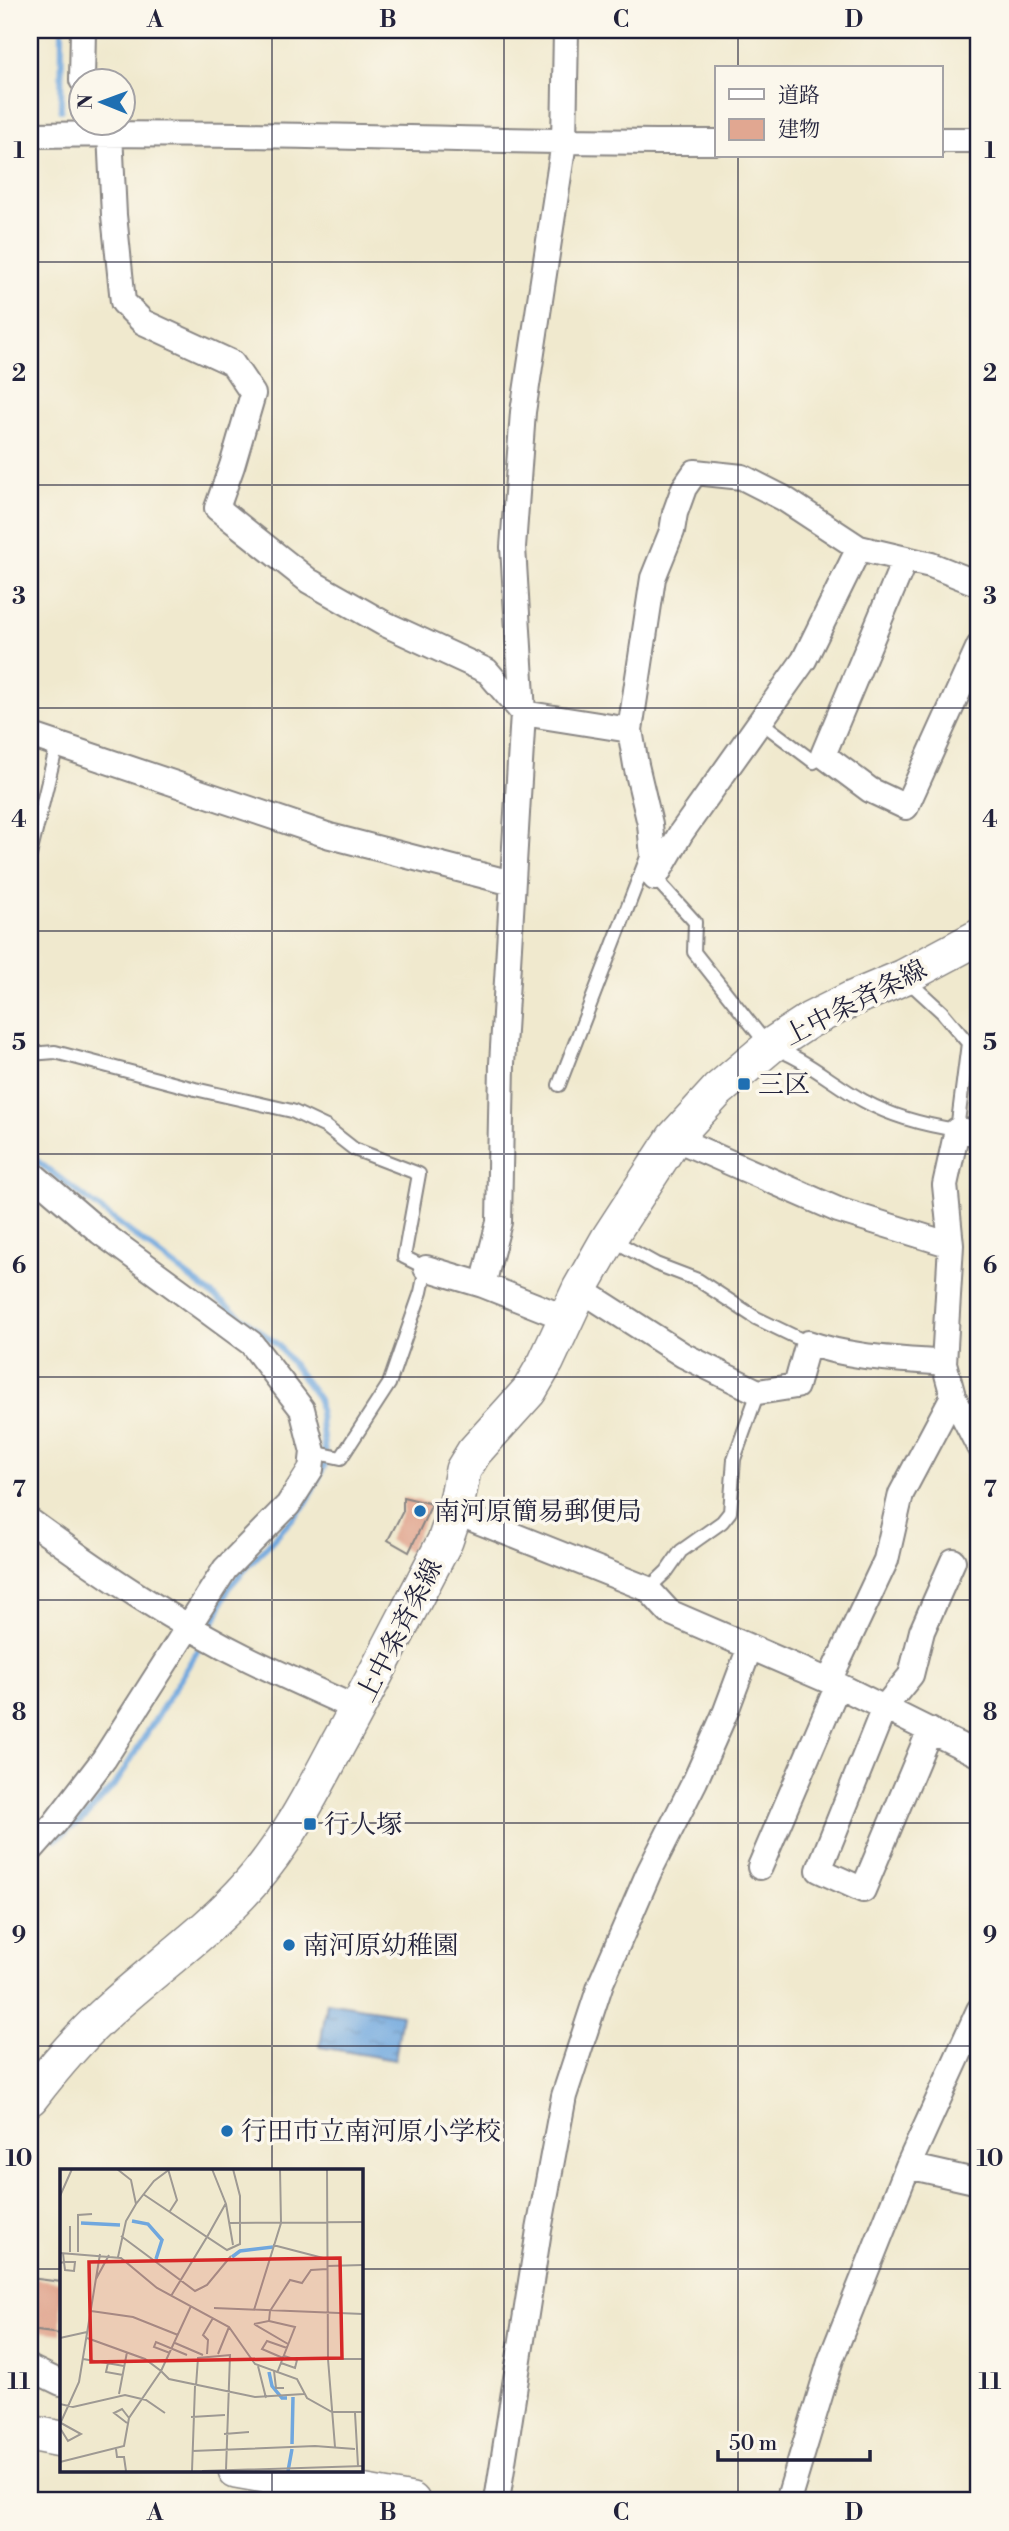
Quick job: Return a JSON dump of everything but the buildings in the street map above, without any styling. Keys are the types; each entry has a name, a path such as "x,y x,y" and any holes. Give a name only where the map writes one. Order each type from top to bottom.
{"main road":[{"name":"上中条斉条線","path":"30,2098 64,2054 90,2028 215,1921 279,1848 358,1709 445,1541 455,1512 463,1470 474,1452 529,1391 547,1362 573,1303 609,1238 674,1138 718,1090 769,1047 810,1020 904,977 979,936"},
{"path":"30,2433 60,2439"},
{"path":"244,2472 328,2493 412,2501"}],"street":[{"path":"82,66 83,30"},
{"path":"483,1285 499,1222 502,1064 523,713 514,534 523,412 564,142 566,30"},
{"path":"30,135 66,130"},
{"path":"136,134 564,142 715,142"},
{"path":"110,136 114,215 123,302 143,322 232,363 253,394 217,508 309,581 383,623 487,671 523,713 631,730"},
{"path":"942,140 979,140"},
{"path":"654,878 650,824 631,730 653,578 672,531 684,488 695,472 742,477 783,498 859,548 931,565 979,582"},
{"path":"654,878 681,833 804,660 859,548"},
{"path":"905,559 823,755 870,790 906,807 979,646"},
{"path":"30,735 330,836 512,883"},
{"path":"968,1131 945,1185 951,1245 943,1363 953,1396 979,1447"},
{"path":"674,1138 838,1210 951,1245"},
{"path":"30,1172 100,1233 251,1343 302,1409 313,1452 311,1469 288,1505 225,1569 104,1759 30,1851"},
{"path":"426,1268 483,1285 573,1303 758,1392 796,1386 808,1343 831,1351 943,1363"},
{"path":"760,1867 886,1560 901,1494 953,1396"},
{"path":"455,1512 648,1589 670,1612 834,1683 979,1755"},
{"path":"30,1521 77,1556 187,1625 250,1660 358,1709"},
{"path":"930,1730 863,1890 819,1870 884,1707 911,1675 922,1631 953,1561"},
{"path":"497,2501 539,2230 564,2096 601,1983 649,1872 695,1781 750,1647"},
{"path":"788,2501 831,2359 908,2166 979,2010"},
{"path":"908,2166 979,2182"},
{"path":"30,2368 60,2383"}],"lane":[{"path":"761,722 814,762 823,755"},
{"path":"30,855 57,745"},
{"path":"559,1085 652,845"},
{"path":"654,878 695,922 694,952 769,1047 785,1051 866,1102 914,1123 968,1131 968,1043 942,1012 904,977"},
{"path":"30,1054 55,1052 292,1111 326,1127 354,1149 419,1174 404,1257 426,1268 421,1292 389,1384 341,1458 313,1452"},
{"path":"609,1238 656,1264 698,1280 756,1318 808,1343"},
{"path":"648,1589 667,1571 681,1550 722,1522 730,1512 734,1459 758,1392"}],"water":[{"path":"327,2002 402,2014 395,2060 320,2047"}],"waterway":[{"path":"61,110 62,30"},
{"path":"30,1153 278,1345 318,1398 326,1462 306,1504 229,1587 210,1631"},
{"path":"55,1840 84,1818 117,1782 204,1640"}],"place":[{"name":"三区","path":"744,1084"},
{"name":"南河原簡易郵便局","path":"420,1511"},
{"name":"行人塚","path":"310,1824"},
{"name":"南河原幼稚園","path":"289,1945"},
{"name":"行田市立南河原小学校","path":"227,2131"}]}
